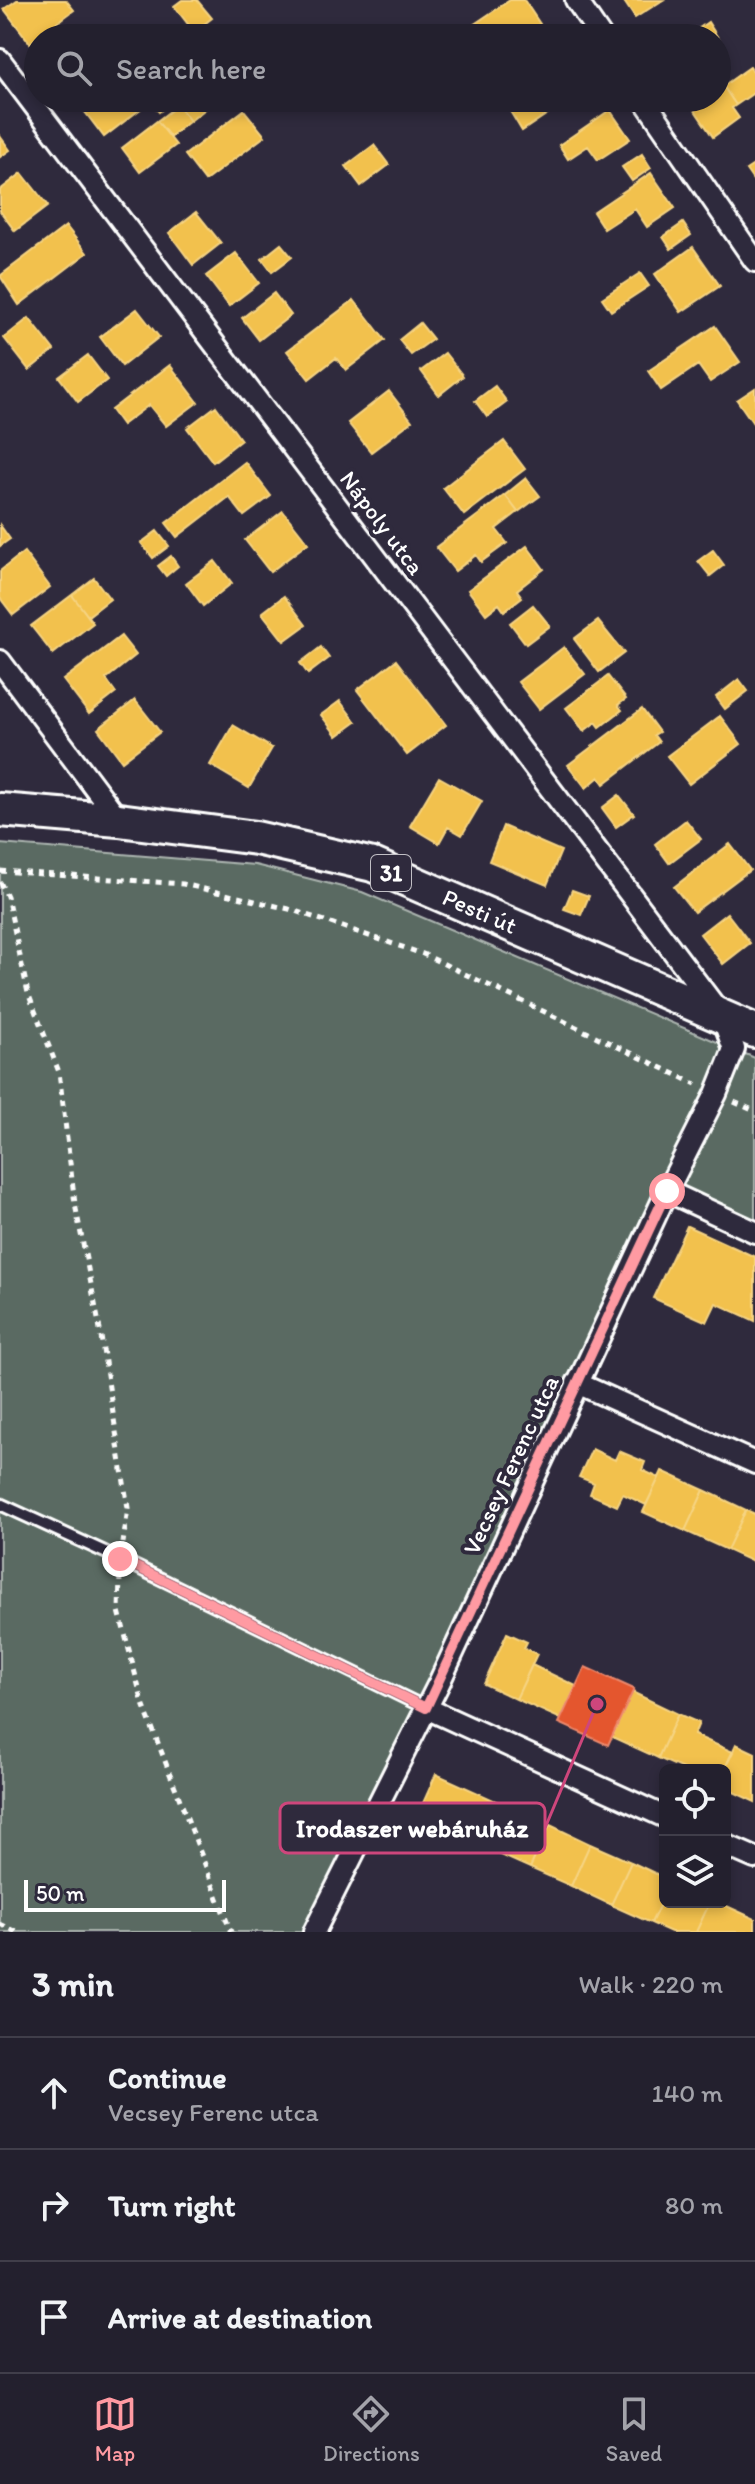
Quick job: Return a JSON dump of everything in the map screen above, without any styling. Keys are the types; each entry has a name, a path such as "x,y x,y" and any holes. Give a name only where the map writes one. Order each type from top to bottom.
{"main road":[{"name":"Pesti út","path":"0,810 119,820 256,838 373,865 755,1031"}],"street":[{"path":"576,0 592,24"},
{"name":"Nápoly utca","path":"0,60 24,92"},
{"name":"Nápoly utca","path":"39,112 722,1016"},
{"path":"653,112 755,261"},
{"path":"0,661 119,820"},
{"name":"Vecsey Ferenc utca","path":"314,1932 426,1708 667,1191 716,1094 734,1049 722,1016"},
{"path":"667,1191 755,1232"},
{"path":"577,1383 755,1463"},
{"path":"426,1708 659,1814"},
{"path":"731,1848 755,1858"}],"lane":[{"path":"0,1504 426,1708"}],"path":[{"path":"0,871 183,884 289,909 423,954 755,1111"},
{"path":"0,882 7,896 28,993 59,1072 75,1204 99,1324 128,1508 120,1559 119,1611 143,1704 231,1932"},
{"path":"0,1924 17,1932"}],"green space":[{"path":"0,844 255,865 362,892 755,1058 755,1232 668,1191 314,1932 0,1932"}],"building: Homes":[{"path":"17,0 66,0 74,10 55,24 24,24 24,35 4,9"},
{"path":"182,0 197,0 212,18 204,24 188,24 174,6"},
{"path":"510,0 524,0 540,24 474,24"},
{"path":"623,0 663,0 635,18"},
{"path":"750,67 755,75 755,92 736,105 731,98 731,80"},
{"path":"731,98 736,105 732,108 739,118 713,137 696,112 731,112"},
{"path":"85,112 137,112 104,137"},
{"path":"169,112 183,112 190,121 170,137 157,121"},
{"path":"183,112 201,112 190,121"},
{"path":"241,112 246,112 265,136 205,181 185,155"},
{"path":"510,112 550,112 522,131"},
{"path":"607,112 611,112 630,139 598,160 588,146 568,159 559,145"},
{"path":"157,121 176,145 140,172 122,148"},
{"path":"0,136 10,150 0,157"},
{"path":"374,145 389,165 361,186 346,166"},
{"path":"642,154 651,168 632,181 622,167"},
{"path":"755,164 755,183 746,170"},
{"path":"22,173 48,206 15,231 0,211 0,190"},
{"path":"651,173 675,208 647,227 635,209 604,229 593,212"},
{"path":"196,212 221,243 193,265 169,233"},
{"path":"683,223 691,235 671,249 663,237"},
{"path":"66,226 87,253 19,305 0,276"},
{"path":"281,244 292,257 272,272 262,259"},
{"path":"693,247 720,286 681,312 655,274"},
{"path":"236,253 259,283 229,306 206,276"},
{"path":"640,273 649,286 611,311 602,298"},
{"path":"274,293 291,315 259,340 242,318"},
{"path":"354,300 385,340 346,370 336,358 309,379 287,351"},
{"path":"137,309 159,337 122,366 100,337"},
{"path":"29,318 54,350 29,370 4,338"},
{"path":"420,323 433,339 411,355 399,340"},
{"path":"715,326 740,362 710,382 698,365 661,390 648,371"},
{"path":"445,353 463,376 439,395 421,371"},
{"path":"88,355 107,380 78,402 59,377"},
{"path":"170,365 198,402 166,426 149,405 122,425 111,410"},
{"path":"495,386 507,402 487,417 475,401"},
{"path":"755,388 755,426 737,400"},
{"path":"389,391 412,421 371,452 348,423"},
{"path":"216,406 241,440 213,462 187,428"},
{"path":"504,441 525,469 464,515 443,488"},
{"path":"245,462 271,496 244,516 229,497 177,537 166,523"},
{"path":"526,478 540,496 518,512 505,495"},
{"path":"505,495 518,512 496,529 507,543 481,562 476,555 455,571 436,547"},
{"path":"283,511 308,543 270,572 245,540"},
{"path":"0,525 10,539 0,546"},
{"path":"157,531 169,546 153,558 141,543"},
{"path":"527,546 544,569 517,590 522,597 504,611 499,604 486,614 468,590"},
{"path":"713,550 724,565 710,576 698,561"},
{"path":"24,552 50,587 13,615 0,598 0,571"},
{"path":"171,556 178,566 166,576 158,566"},
{"path":"215,561 232,583 203,606 186,583"},
{"path":"94,578 110,599 88,616 72,595"},
{"path":"72,595 93,623 53,654 31,626"},
{"path":"284,596 306,625 284,641 262,613"},
{"path":"533,605 550,626 526,644 510,623"},
{"path":"598,621 624,653 599,672 574,639"},
{"path":"121,636 136,655 106,679 116,693 89,714 63,680"},
{"path":"321,647 329,658 308,674 300,663"},
{"path":"564,647 585,674 539,709 518,682"},
{"path":"396,660 446,725 407,755 357,690"},
{"path":"608,676 626,699 618,705 622,710 600,727 596,722 584,731 566,708"},
{"path":"739,679 748,691 725,709 716,697"},
{"path":"135,700 160,732 122,761 98,729"},
{"path":"340,701 356,722 337,736 321,715"},
{"path":"642,709 659,732 654,735 659,742 604,784 599,777 586,788 568,765"},
{"path":"720,716 741,744 689,784 667,756"},
{"path":"233,725 272,748 249,788 210,765"},
{"path":"439,777 482,801 462,835 448,827 439,843 410,826"},
{"path":"619,795 634,814 616,827 602,808"},
{"path":"686,820 701,839 669,863 655,844"},
{"path":"503,826 561,851 547,885 489,861"},
{"path":"730,844 750,870 694,912 674,887"},
{"path":"572,890 589,896 581,915 564,909"},
{"path":"727,913 750,943 723,964 700,934"},
{"path":"687,1226 755,1257 755,1321 716,1303 707,1322 653,1298"},
{"path":"592,1449 615,1460 619,1451 645,1462 642,1470 659,1478 646,1505 623,1494 617,1506 590,1494 594,1483 579,1477"},
{"path":"662,1471 704,1490 685,1531 643,1512"},
{"path":"704,1490 746,1510 727,1550 685,1531"},
{"path":"746,1510 755,1514 755,1563 727,1550"},
{"path":"507,1633 527,1642 524,1648 537,1654 516,1699 484,1684"},
{"path":"532,1665 576,1686 561,1719 516,1699"},
{"path":"632,1692 678,1714 658,1758 612,1737"},
{"path":"678,1714 699,1723 694,1735 733,1752 727,1764 672,1764 658,1758"},
{"path":"736,1744 755,1753 755,1802 731,1791 731,1764 727,1764"},
{"path":"436,1774 509,1807 490,1850 449,1831 448,1836 415,1821"},
{"path":"509,1807 550,1825 530,1868 490,1850"},
{"path":"550,1825 590,1844 571,1886 530,1868"},
{"path":"590,1844 631,1862 611,1905 571,1886"},
{"path":"631,1862 659,1875 659,1906 651,1923 611,1905"},
{"path":"659,1906 707,1908 696,1932 671,1932 651,1923"},
{"path":"707,1908 731,1908 755,1919 755,1932 696,1932"}],"building: Shops":[{"path":"585,1667 634,1689 608,1745 559,1723"}],"place":[{"name":"Irodaszer webáruház","path":"597,1704"}],"route":[{"path":"120,1559 426,1708 667,1191"}]}
